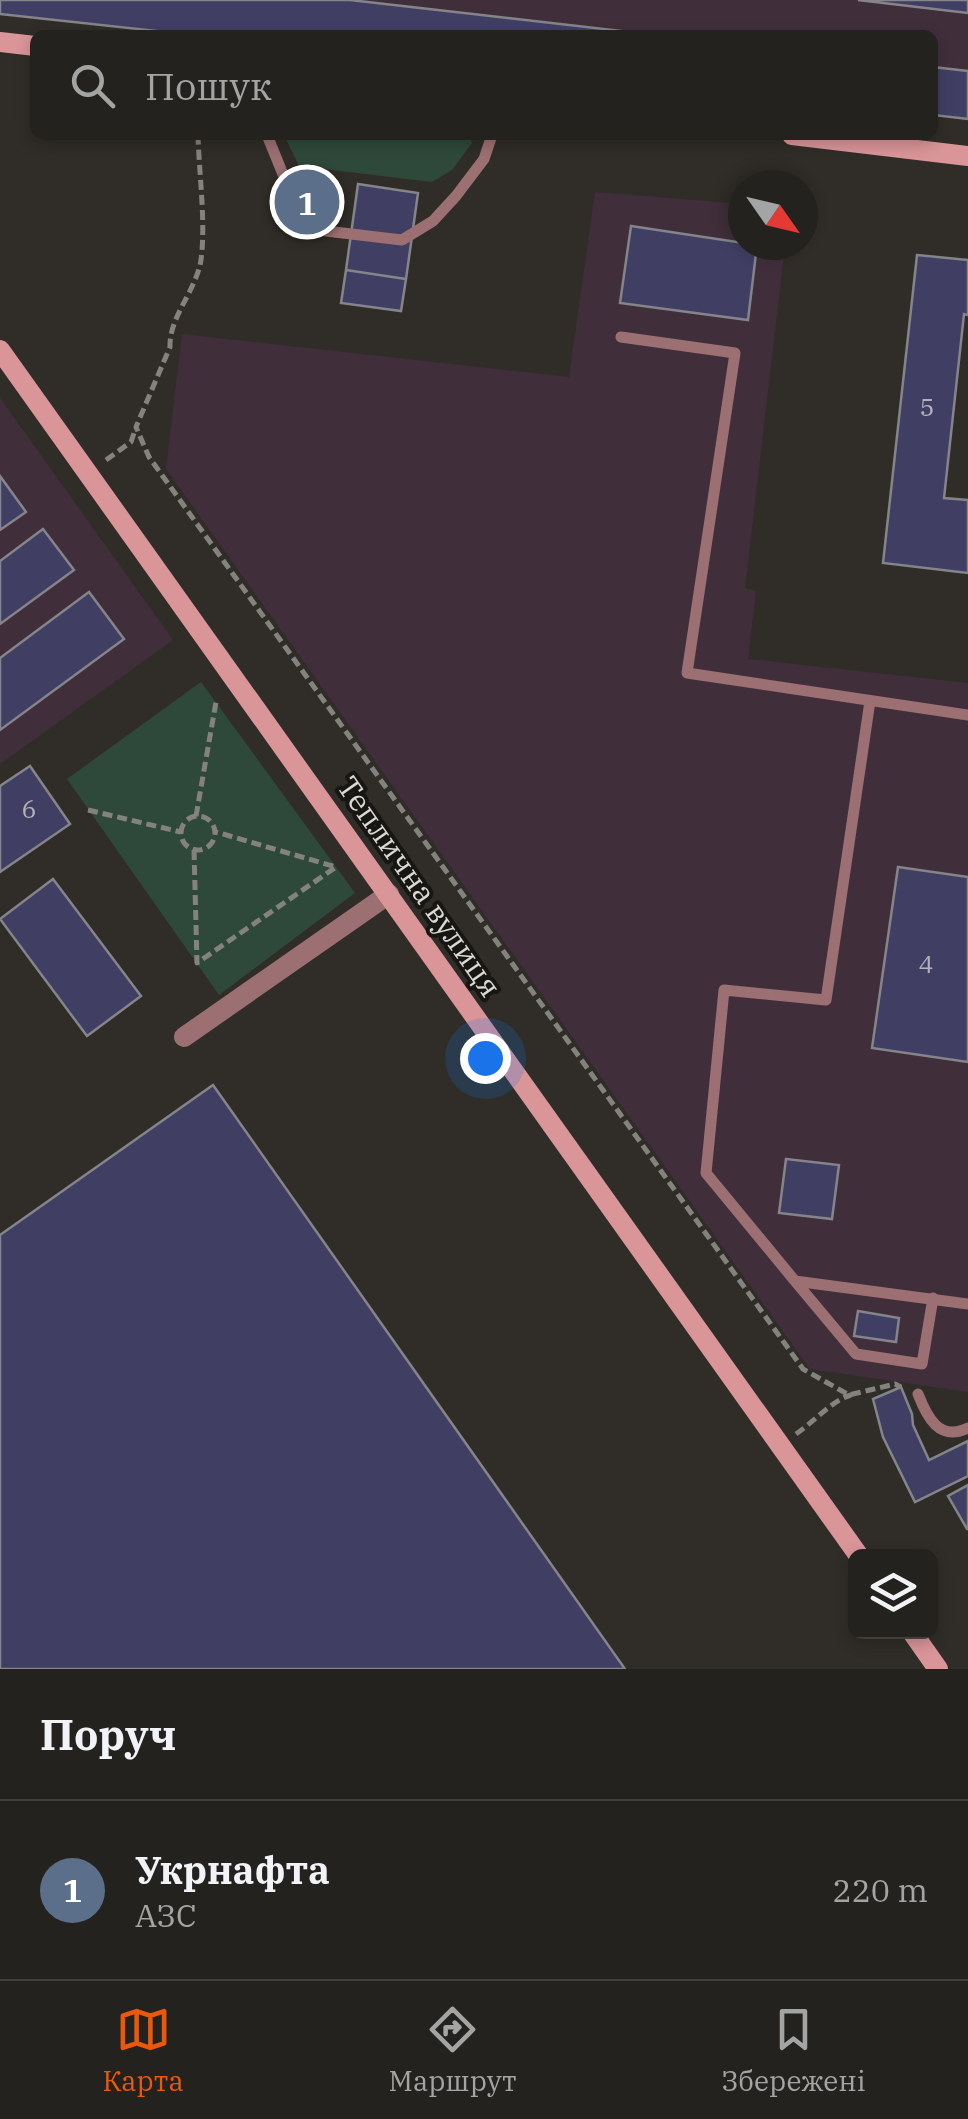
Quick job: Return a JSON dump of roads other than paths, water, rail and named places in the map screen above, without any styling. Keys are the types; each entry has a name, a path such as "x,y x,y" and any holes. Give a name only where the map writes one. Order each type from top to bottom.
{"street":[{"path":"0,42 30,45"},
{"path":"834,140 968,156"},
{"name":"Теплична вулиця","path":"0,350 853,1549"},
{"path":"184,1037 388,894"},
{"path":"917,1639 938,1669"}],"lane":[{"path":"269,140 293,199 326,231 402,240 432,222 456,196 484,159 490,140"},
{"path":"621,336 735,354 687,673 968,715"},
{"path":"870,701 826,1000 724,990 706,1173 856,1354 922,1364 932,1298"},
{"path":"795,1280 968,1304"},
{"path":"918,1394 927,1418 938,1430 957,1433 968,1428"}],"place":[{"name":"Укрнафта","path":"307,202"}]}
